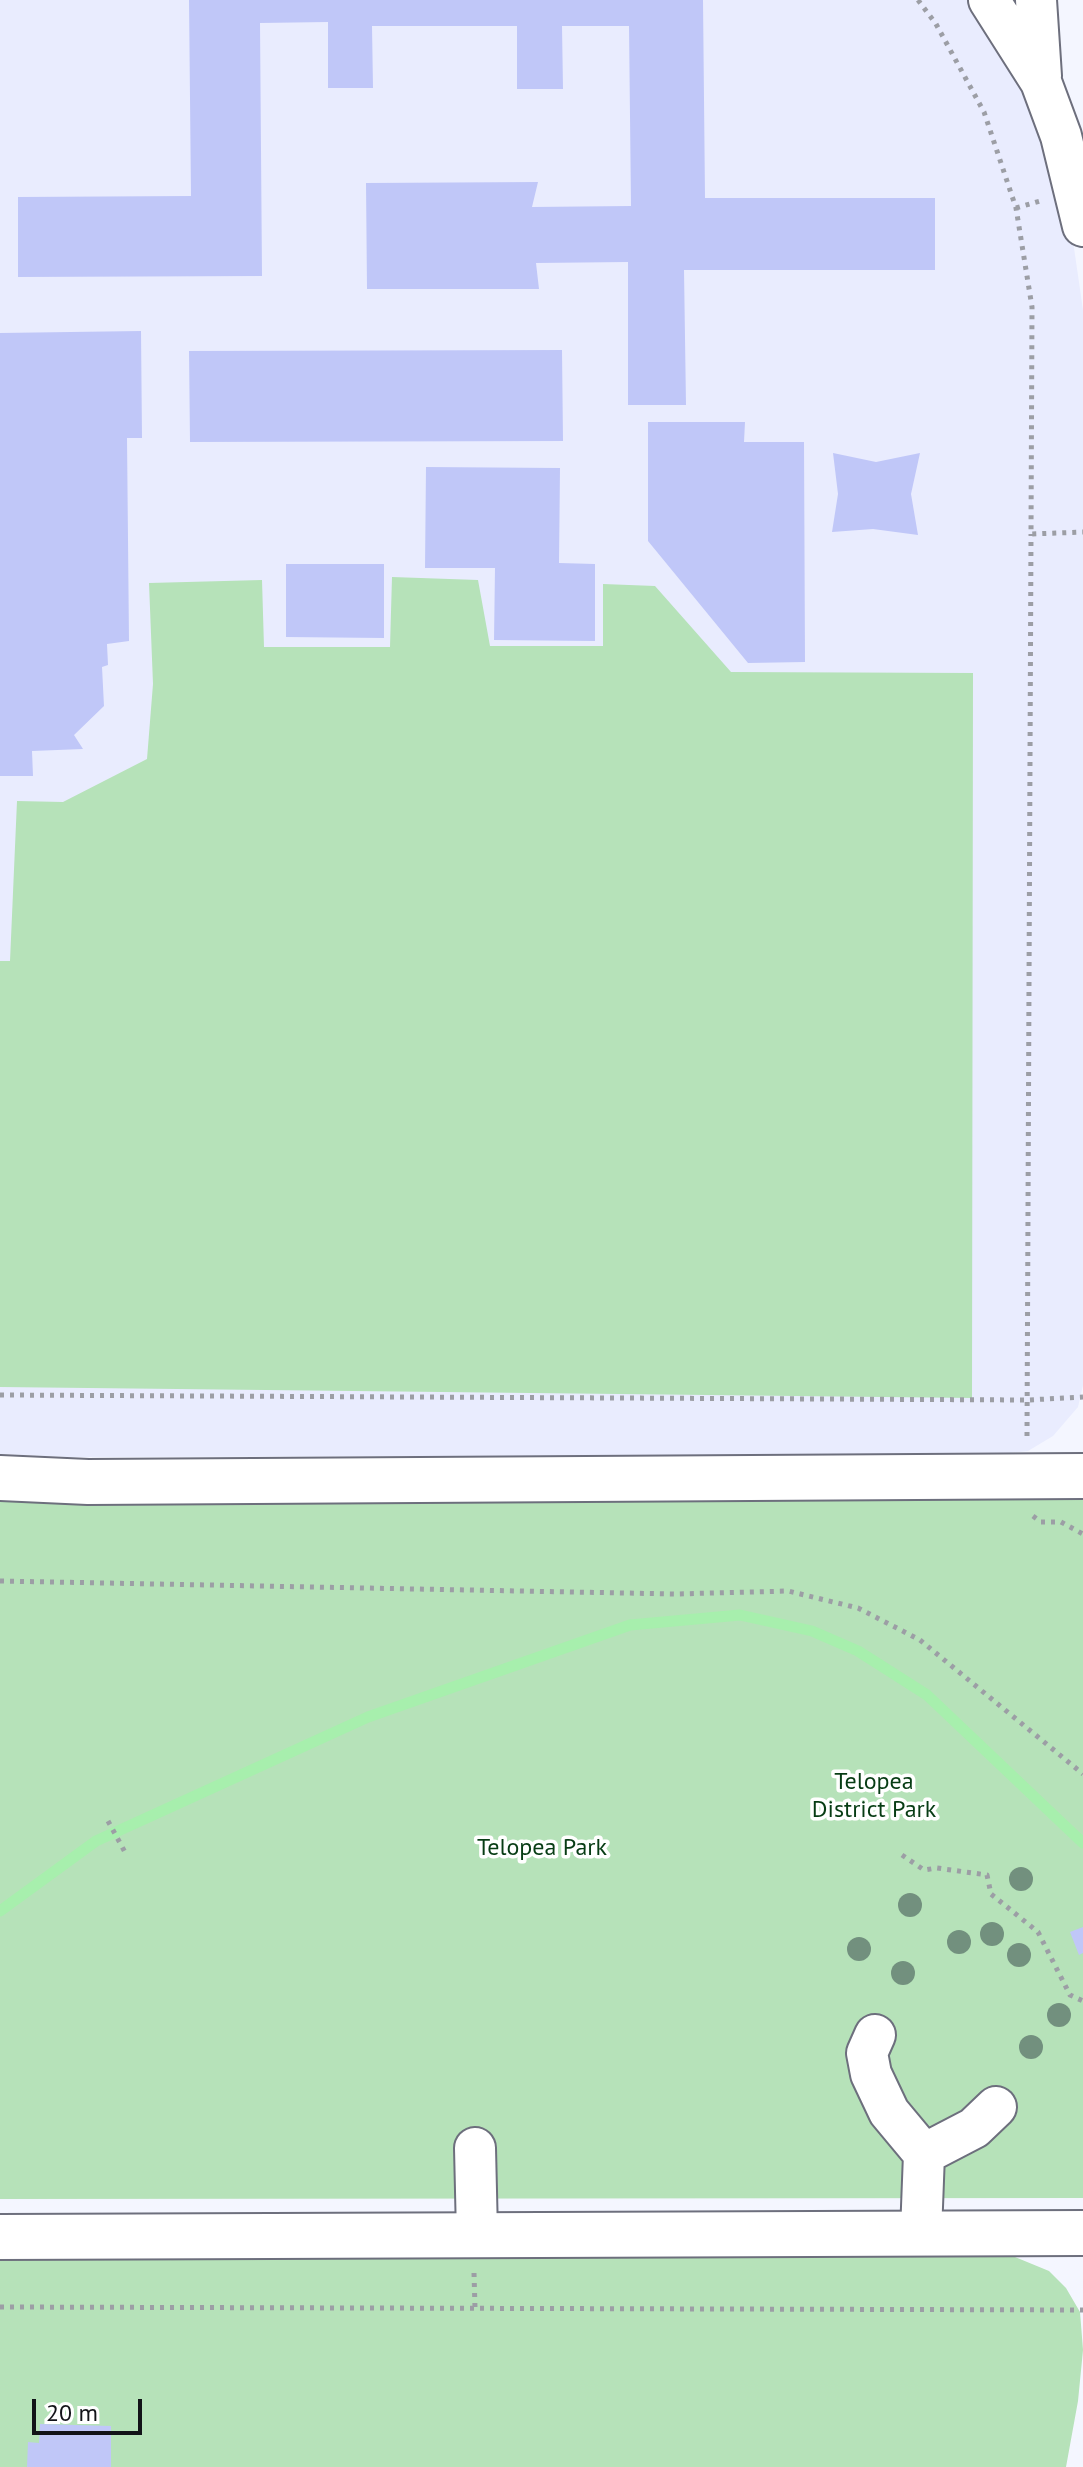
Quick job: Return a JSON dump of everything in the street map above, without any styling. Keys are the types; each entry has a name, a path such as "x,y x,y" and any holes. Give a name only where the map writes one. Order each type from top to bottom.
{"street":[{"path":"989,0 1041,82 1061,136 1083,226"},
{"path":"1036,0 1041,82"},
{"path":"0,1478 88,1482 1083,1476"},
{"path":"875,2035 867,2053 871,2074 889,2112 924,2154 921,2233"},
{"path":"924,2154 974,2128 996,2107"},
{"path":"475,2148 476,2252"},
{"path":"0,2237 476,2252 921,2233 1083,2233"}],"path":[{"path":"918,0 936,24 984,112 1016,208 1032,307 1027,1477"},
{"path":"1031,534 1083,532"},
{"path":"0,1395 1028,1400 1083,1397"},
{"path":"0,1581 676,1594 788,1591 858,1608 920,1640 1083,1774"},
{"path":"108,1821 126,1854"},
{"path":"902,1855 924,1870 937,1868 987,1875 991,1894 1038,1932 1070,1995 1083,2001"},
{"path":"475,2308 476,2252"},
{"path":"0,2307 1083,2310"}],"shaded area":[{"path":"0,0 971,0 1010,62 1033,112 1072,234 1083,310 1083,1385 1078,1407 1053,1436 1028,1451 994,1455 68,1457 0,1454"}],"green space":[{"path":"392,577 478,580 490,646 603,646 603,584 655,586 731,672 973,673 972,1398 0,1387 0,961 10,961 17,801 63,802 147,759 153,684 149,583 262,580 264,647 390,647"},
{"name":"Telopea Park","path":"0,1498 1083,1499 1083,2198 0,2199"},
{"path":"0,2256 1015,2257 1049,2271 1066,2288 1080,2312 1083,2350 1078,2401 1066,2467 0,2467"}],"building":[{"path":"189,0 703,0 705,198 935,198 935,270 684,270 686,405 628,405 628,262 536,263 539,289 367,289 366,183 538,182 532,207 631,206 629,26 562,26 563,89 517,89 517,26 372,26 373,88 328,88 328,22 260,23 262,276 18,277 18,197 191,196"},
{"path":"141,331 142,438 127,438 129,641 107,644 108,665 102,667 104,706 74,735 83,749 32,751 33,776 0,776 0,333"},
{"path":"562,350 563,441 190,442 189,351"},
{"path":"648,422 745,422 744,442 804,442 805,662 748,663 648,541"},
{"path":"833,453 876,462 920,453 911,494 918,535 873,529 832,532 838,494"},
{"path":"426,467 560,468 559,563 595,564 595,641 494,640 495,568 425,568"},
{"path":"286,564 384,564 384,638 286,637"},
{"path":"1083,1927 1083,1953 1079,1955 1070,1932"},
{"path":"40,2424 111,2426 111,2467 27,2467 28,2442 39,2443"}],"waterway":[{"path":"0,1911 96,1841 368,1717 630,1625 740,1615 812,1631 858,1651 927,1695 1083,1843"}],"park label":[{"name":"Telopea District Park","path":"874,1796"}]}
